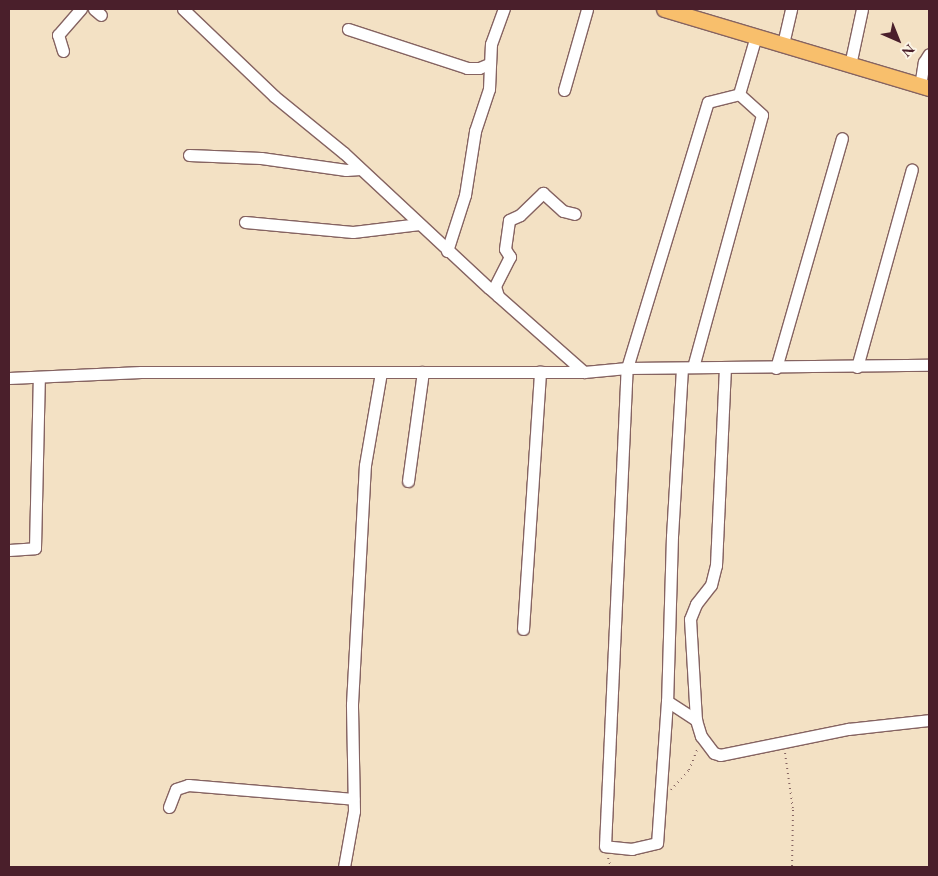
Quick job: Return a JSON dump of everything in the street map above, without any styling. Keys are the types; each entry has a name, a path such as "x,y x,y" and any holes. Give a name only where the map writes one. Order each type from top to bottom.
{"main road":[{"path":"664,9 924,87"}],"street":[{"path":"63,51 58,35 81,9"},
{"path":"183,9 274,96 360,169 447,251 584,372"},
{"path":"447,251 465,195 475,131 489,89 491,44 504,9"},
{"path":"564,90 587,9"},
{"path":"783,44 791,9"},
{"path":"850,65 862,9"},
{"path":"348,29 467,68 489,64"},
{"path":"739,94 756,36"},
{"path":"924,87 924,62 929,54"},
{"path":"739,94 762,115 688,368 672,536 667,701 658,843 632,849 605,846 627,368 708,102 739,94"},
{"path":"776,368 842,138"},
{"path":"189,156 261,158 360,169"},
{"path":"857,366 912,170"},
{"path":"498,296 496,286 510,258 504,249 509,220 520,214 543,193 563,211 575,214"},
{"path":"245,222 354,232 420,224"},
{"path":"9,378 141,372 584,372 627,368 929,365"},
{"path":"725,368 716,565 711,585 690,619 696,720 702,736 714,753 720,755 848,729 929,720"},
{"path":"344,867 352,829 352,704 363,494 381,372"},
{"path":"408,481 423,372"},
{"path":"523,629 540,372"},
{"path":"9,550 35,548 39,377"},
{"path":"667,701 696,720"},
{"path":"169,808 176,789 188,785 353,799"}],"path":[{"path":"662,799 689,770 702,736"},
{"path":"783,741 793,810 792,867"}]}
